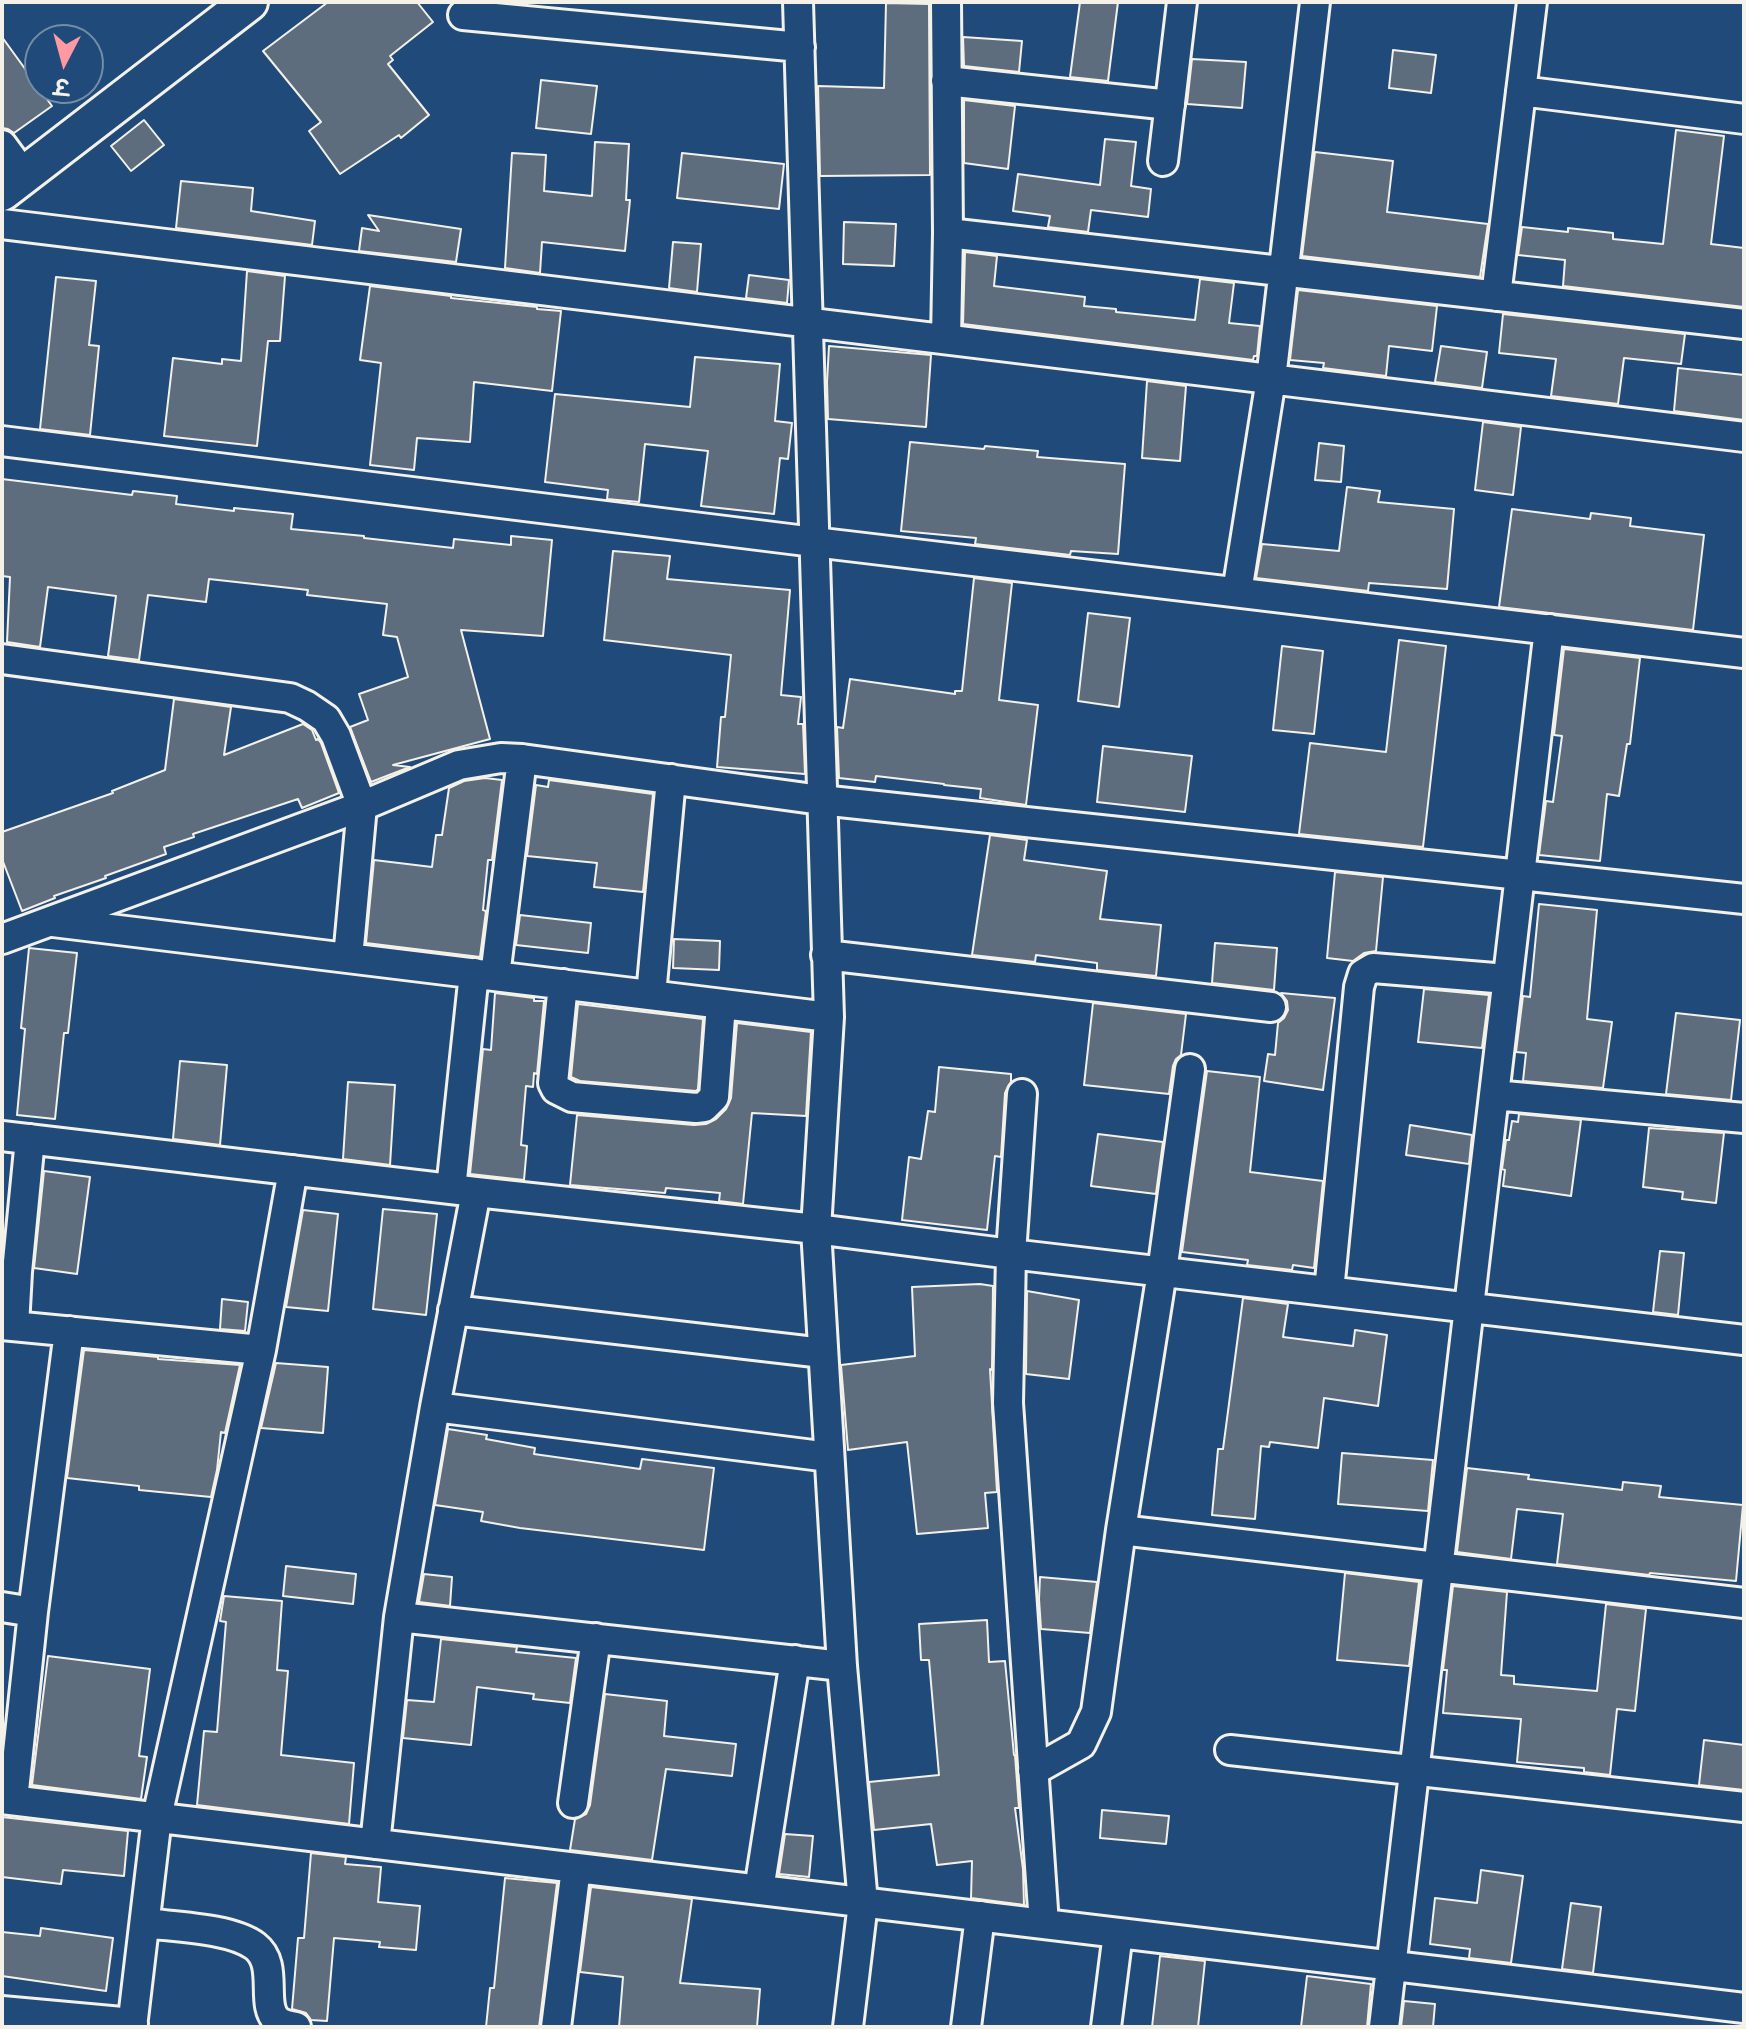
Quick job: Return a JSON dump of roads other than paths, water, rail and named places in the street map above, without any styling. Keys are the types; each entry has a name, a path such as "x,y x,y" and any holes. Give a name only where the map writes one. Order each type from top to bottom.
{"street":[{"path":"2,145 13,183 249,2"},
{"path":"798,2 829,1017 816,1229 842,1666 863,1903 848,2027"},
{"path":"946,2 946,339"},
{"path":"1163,161 1182,2"},
{"path":"1237,592 1271,379 1315,2"},
{"path":"1496,296 1532,2"},
{"path":"463,15 800,47"},
{"path":"946,81 1170,105"},
{"path":"1521,91 1744,119"},
{"path":"2,224 1744,437"},
{"path":"948,233 1744,324"},
{"path":"2,441 1744,653"},
{"path":"1384,2027 1549,629"},
{"path":"2,659 290,698 326,719 336,736 362,806 348,958"},
{"path":"2,939 362,806 459,765 501,758 821,800 1744,899"},
{"path":"375,1844 399,1617 453,1310 485,975 522,759"},
{"path":"651,995 671,779"},
{"path":"48,922 829,1017"},
{"path":"826,955 1271,1007"},
{"path":"1329,1291 1359,987 1363,974 1373,968 1507,979"},
{"path":"563,984 553,1083 556,1089 572,1097 704,1107 714,1097 721,1004"},
{"path":"1033,1771 1081,1744 1096,1712 1190,1069"},
{"path":"1022,1094 1011,1254 1008,1403 1044,1924"},
{"path":"1494,1095 1744,1118"},
{"path":"261,1350 8,1325 17,1272 16,1138 816,1229 1744,1340"},
{"path":"2,2011 132,2025 157,1817 261,1350 293,1170"},
{"path":"453,1310 823,1353"},
{"path":"69,1331 8,1800 1744,2008"},
{"path":"435,1407 829,1457"},
{"path":"1121,1530 1744,1603"},
{"path":"2,1607 33,1612"},
{"path":"399,1617 842,1666"},
{"path":"573,1803 596,1638"},
{"path":"759,1890 795,1660"},
{"path":"1230,1750 1744,1807"},
{"path":"556,2027 576,1868"},
{"path":"966,2027 980,1916"},
{"path":"145,1923 220,1932 244,1939 258,1948 266,1959 274,2016 284,2024 296,2027"},
{"path":"1106,2027 1118,1933"}]}
